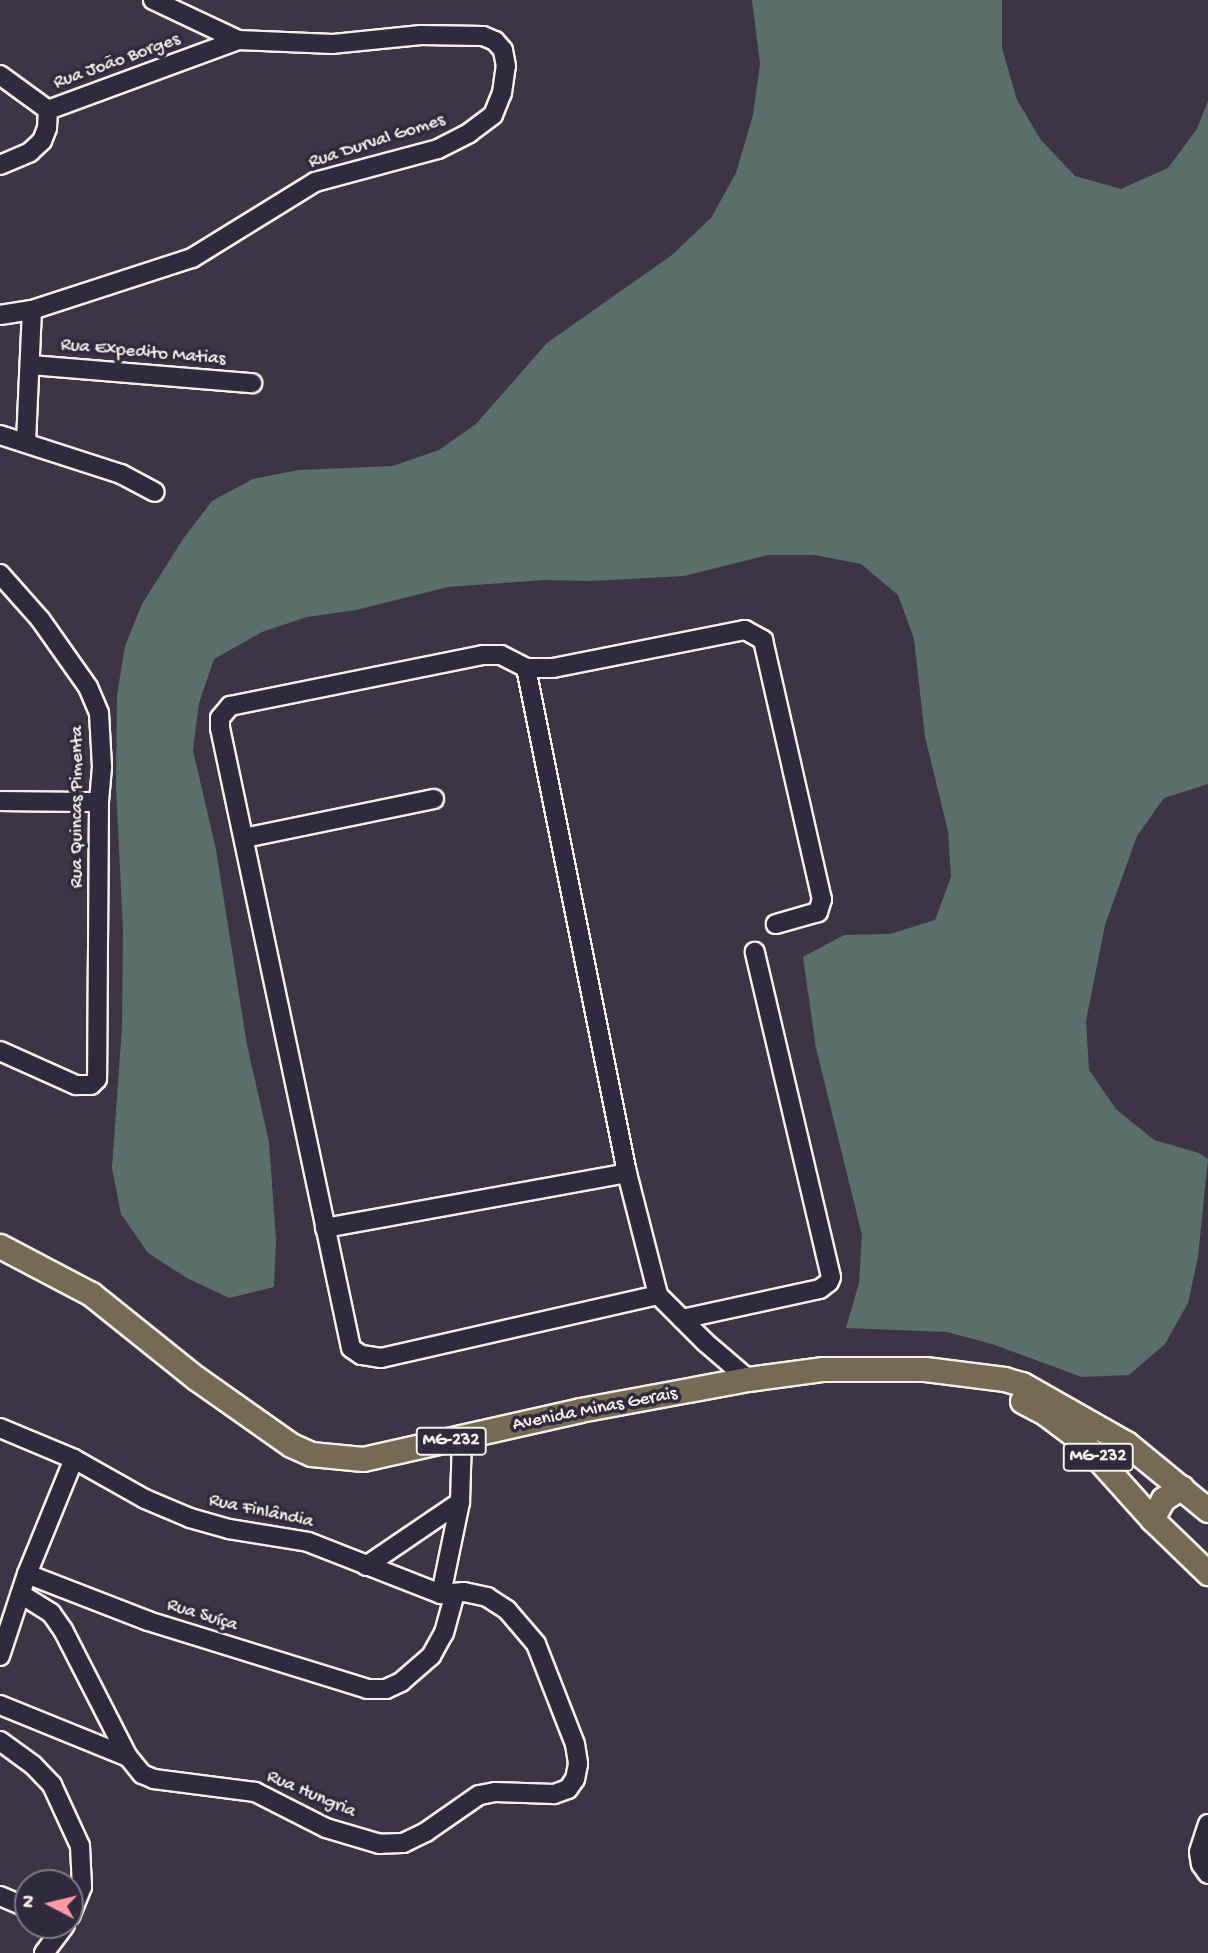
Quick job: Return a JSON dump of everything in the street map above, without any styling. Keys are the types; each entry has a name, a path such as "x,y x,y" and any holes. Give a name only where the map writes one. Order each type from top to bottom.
{"main road":[{"name":"Avenida Minas Gerais","path":"0,1246 91,1294 196,1378 291,1445 311,1454 363,1459 580,1410 748,1379 823,1369 887,1366 962,1373"},
{"name":"MG-232","path":"962,1373 1022,1384 1059,1403 1126,1443 1199,1497"},
{"name":"MG-232","path":"962,1373 1046,1414 1082,1441 1152,1519 1207,1570"},
{"path":"1152,1519 1163,1499 1199,1497"}],"street":[{"path":"153,0 238,40"},
{"name":"Rua Durval Gomes","path":"0,315 32,310 192,258 314,183 438,149 469,133 493,115 502,93 506,66 503,50 495,41 468,34 333,44 238,40"},
{"name":"Rua João Borges","path":"0,165 30,152 42,141 47,128 48,110 238,40"},
{"path":"0,75 48,110"},
{"path":"26,442 32,310"},
{"name":"Rua Expedito Matias","path":"31,365 252,383"},
{"path":"0,435 121,474 155,492"},
{"name":"Rua Quincas Pimenta","path":"0,574 40,619 88,687 99,713 102,742 99,802 99,1073 91,1085 76,1085 0,1051"},
{"path":"658,1296 381,1358 361,1355 348,1342 220,727 223,712 230,706 482,655 501,655 526,668 554,668 735,630 745,631 762,640 822,898 818,912 776,924"},
{"path":"526,668 627,1174 658,1296 748,1379"},
{"path":"244,838 434,799"},
{"path":"0,801 99,802"},
{"path":"682,1319 820,1289 831,1277 755,952"},
{"path":"325,1228 627,1174"},
{"name":"Rua Finlândia","path":"0,1427 74,1459 145,1499 190,1518 229,1529 308,1542 366,1566 448,1593"},
{"path":"448,1593 460,1502 462,1438"},
{"path":"0,1656 27,1574 74,1459"},
{"path":"366,1566 460,1502"},
{"name":"Rua Suíça","path":"27,1574 148,1621 367,1689 386,1689 401,1682 431,1656 444,1633 448,1593"},
{"name":"Rua Hungria","path":"20,1594 51,1613 63,1630 128,1757 142,1774 154,1779 255,1792 326,1828 380,1844 403,1843 426,1832 479,1795 495,1792 554,1794 568,1789 575,1779 578,1765 575,1744 536,1644 507,1609 487,1597 448,1593"},
{"path":"0,1705 128,1757"},
{"path":"0,1741 33,1765 52,1785 80,1846 81,1869"},
{"path":"1208,1824 1199,1852 1201,1864 1208,1874"}],"green space":[{"path":"752,0 1002,0 1002,48 1017,100 1041,140 1075,176 1121,189 1168,168 1197,129 1208,101 1208,784 1164,798 1137,836 1105,925 1086,1021 1089,1070 1116,1109 1154,1140 1199,1153 1208,1159 1198,1257 1188,1303 1165,1344 1129,1375 1082,1377 992,1344 947,1332 846,1328 859,1283 862,1235 816,1048 803,957 844,935 890,934 935,920 951,877 948,831 925,737 914,639 898,595 861,564 815,555 768,555 684,576 590,581 544,580 448,587 356,610 307,617 262,632 214,659 199,703 193,750 216,850 247,1045 269,1142 276,1240 274,1287 229,1298 187,1278 148,1253 121,1214 112,1168 122,1027 123,930 116,787 117,695 125,646 142,604 183,539 212,501 253,479 299,470 393,466 439,450 476,424 547,343 672,255 711,218 736,173 753,115 760,64"}]}
